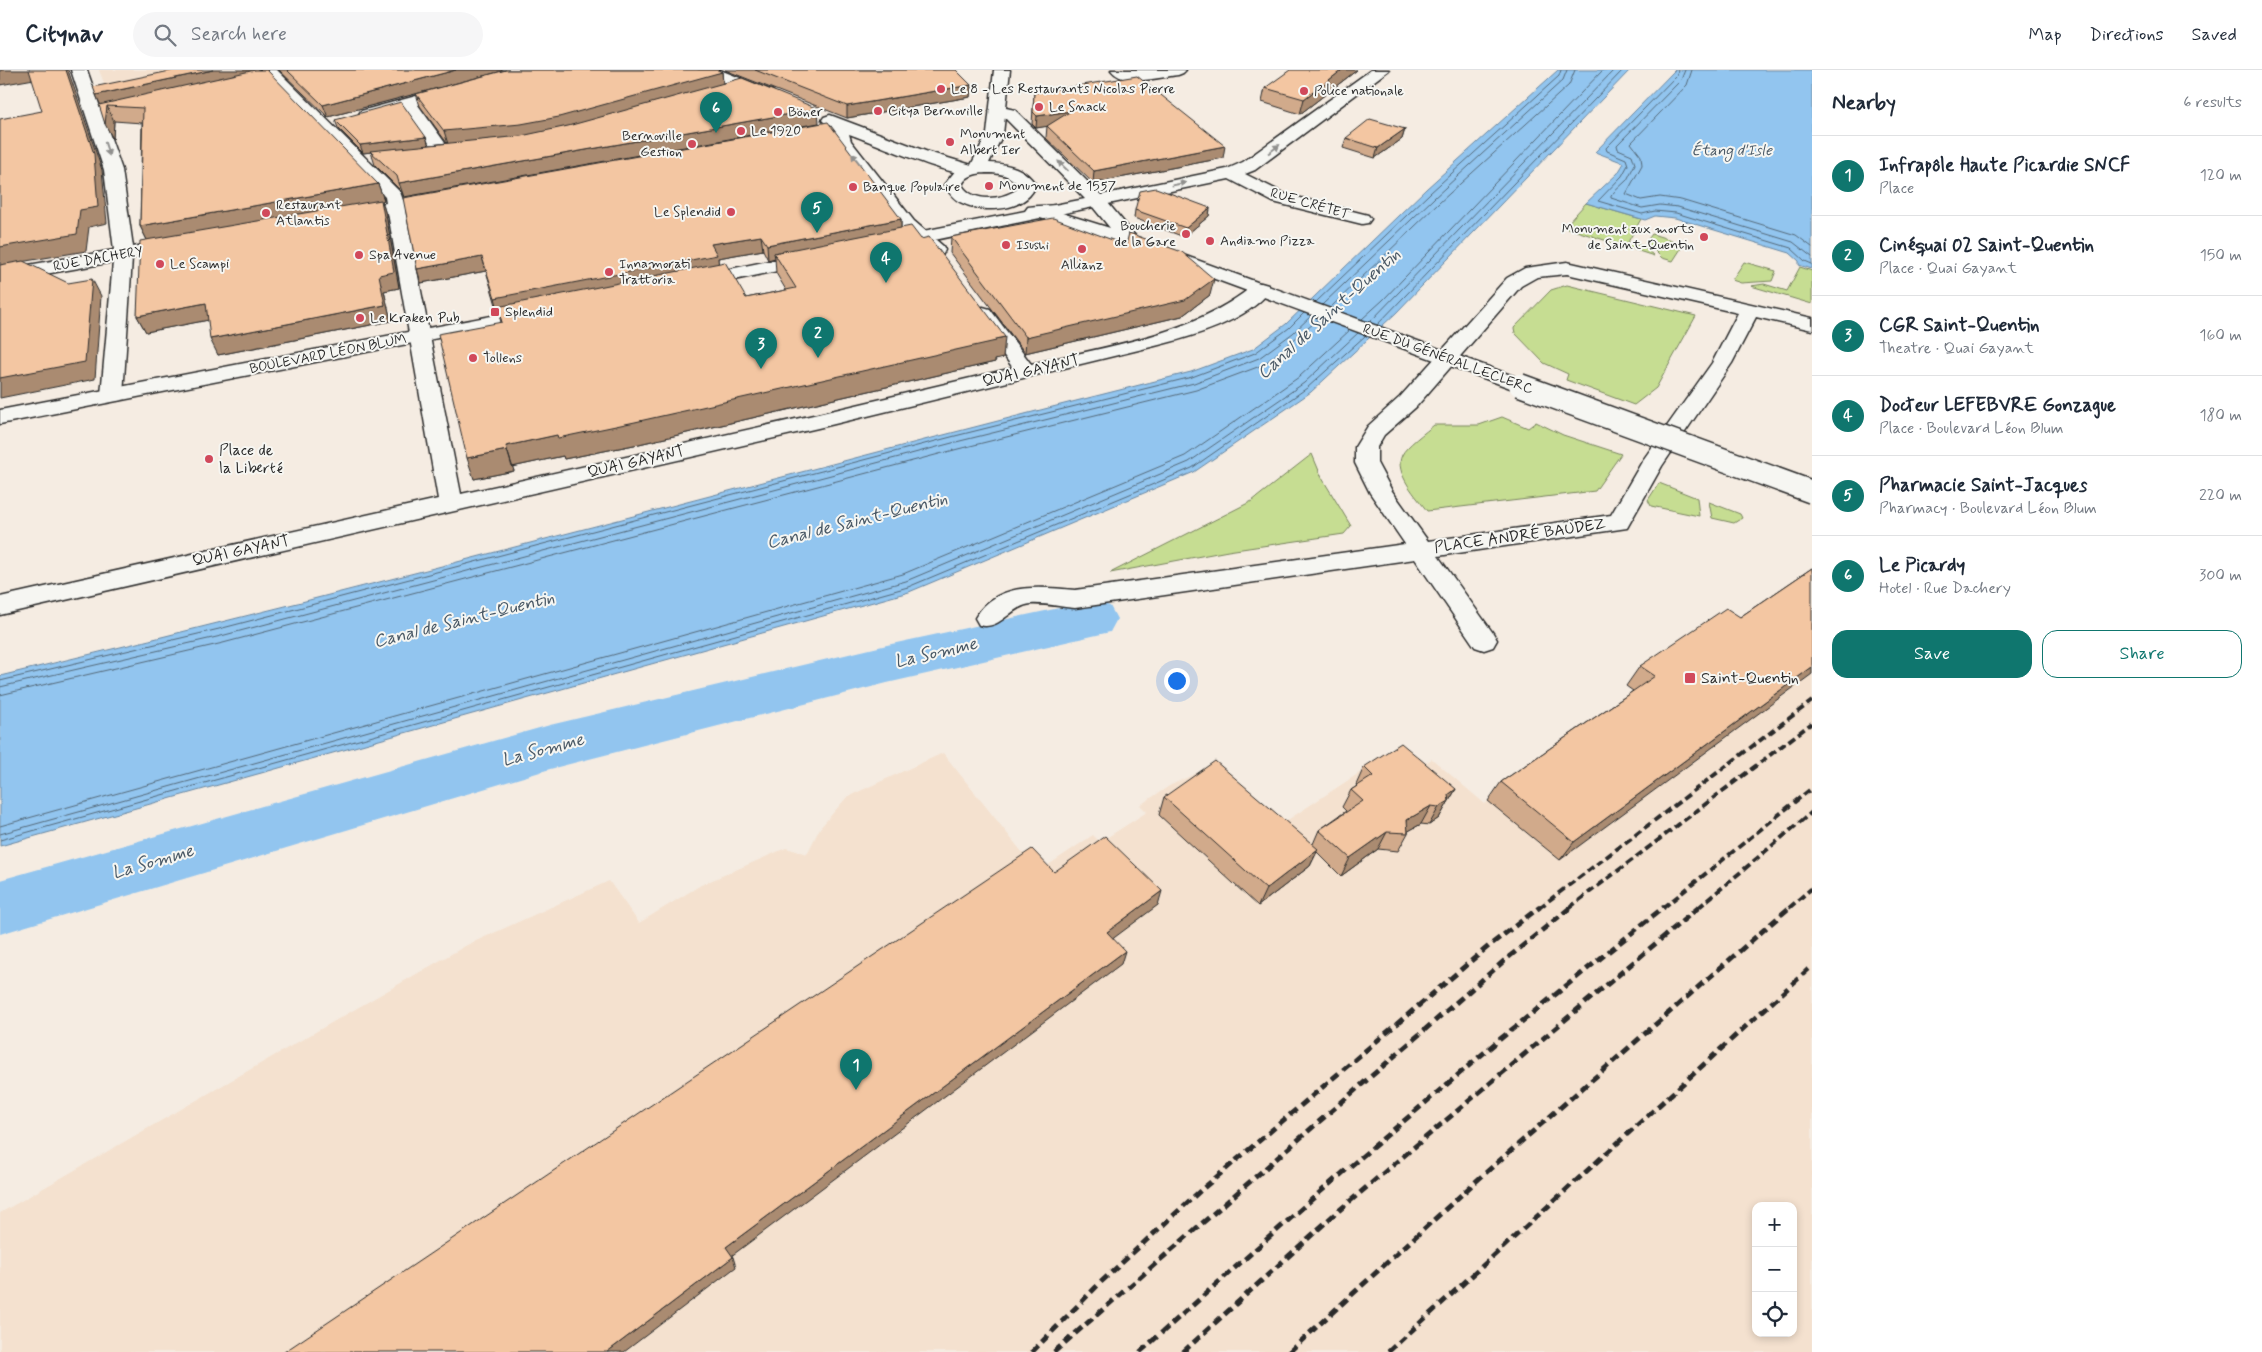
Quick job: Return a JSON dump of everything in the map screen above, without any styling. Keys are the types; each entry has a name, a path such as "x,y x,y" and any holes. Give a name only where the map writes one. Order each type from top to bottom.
{"street":[{"path":"79,70 101,115 113,170 125,254 112,395"},
{"path":"707,70 780,100"},
{"path":"953,185 956,178 974,169 995,134 1002,70"},
{"path":"1126,73 1178,70"},
{"path":"922,156 964,197 982,202 1011,204 1047,211 1232,173 1262,158 1381,70"},
{"path":"266,75 324,125 394,196 451,505"},
{"path":"720,91 743,85"},
{"path":"324,125 464,88"},
{"path":"408,103 442,150"},
{"path":"998,106 1009,113 1097,201 1130,241"},
{"path":"814,113 922,156 974,169 995,168 1010,171 1024,180 1027,185 1011,204 973,226 863,248"},
{"path":"779,138 847,126"},
{"path":"847,126 842,133 843,142 908,225 933,246 945,262"},
{"path":"995,134 1010,171"},
{"path":"423,153 460,149"},
{"path":"359,160 378,158"},
{"name":"RUE CRÉTET","path":"1232,173 1254,187 1279,198 1362,219"},
{"path":"329,218 455,196"},
{"path":"973,226 982,202"},
{"path":"1011,204 1047,211"},
{"name":"RUE DU GÉNÉRAL LECLERC","path":"1047,211 1812,492"},
{"name":"RUE DACHERY","path":"0,276 195,242"},
{"path":"674,286 835,254"},
{"name":"PLACE ANDRÉ BAUDEZ","path":"1750,310 1722,363 1651,465 1619,522 1423,550 1382,493 1366,463 1366,447 1376,431 1408,402 1448,358 1481,317 1514,282 1532,272 1567,268 1812,324"},
{"name":"QUAI GAYANT","path":"0,606 451,505 1026,372 1201,328 1270,293"},
{"path":"973,300 1026,372"},
{"name":"BOULEVARD LÉON BLUM","path":"0,418 553,310"},
{"path":"988,618 1008,601 1032,595 1075,600 1423,550 1484,640"}],"shaded area":[{"path":"99,70 242,70 113,107"},
{"path":"1812,674 1812,1352 0,1352 0,1213 467,945 609,881 639,923 701,885 786,848 807,854 820,828 847,797 943,753 1038,872 1093,835 1100,842 1147,812 1140,805 1171,785 1212,766 1280,825 1385,756 1407,774 1432,759 1485,804 1488,801 1560,860"}],"green space":[{"path":"1586,203 1641,219 1628,242 1643,246 1654,256 1567,228 1566,225"},
{"path":"1652,234 1684,244 1673,261 1662,258 1646,242"},
{"path":"1744,262 1776,271 1772,281 1741,283 1732,280"},
{"path":"1800,267 1812,271 1812,304 1751,286 1764,284 1787,291"},
{"path":"1567,285 1696,316 1656,388 1634,405 1566,380 1568,374 1544,363 1515,333 1514,328 1551,290"},
{"path":"1502,417 1528,428 1536,422 1563,435 1621,454 1595,491 1427,511 1408,485 1401,470 1400,462 1404,451 1434,425 1479,425"},
{"path":"1312,454 1322,478 1351,526 1344,534 1228,551 1110,573 1252,501"},
{"path":"1659,483 1697,498 1699,516 1651,506 1648,500"},
{"path":"1709,502 1740,514 1742,518 1734,523 1712,518"}],"water":[{"name":"Canal de Saint-Quentin","path":"1558,70 1630,70 1396,313 1311,392 1194,472 909,592 0,846 0,676 447,565 1191,372 1253,349 1286,324 1426,189"},
{"name":"Étang d'Isle","path":"1675,70 1812,70 1812,269 1799,265 1799,261 1790,253 1675,218 1655,216 1645,220 1586,203 1618,173 1624,163 1595,152"}],"building":[{"path":"29,70 66,70 94,154 98,207 80,210 77,234 0,247 0,119 42,111"},
{"path":"175,70 213,70 96,95 93,87"},
{"path":"255,70 267,70 378,184 140,226 143,108 107,106 105,124 99,105"},
{"path":"287,70 456,70 323,105"},
{"path":"506,70 718,70 722,72 559,117 521,124 444,131 416,94"},
{"path":"755,70 956,70 971,85 847,106"},
{"path":"1290,70 1342,70 1304,99 1265,88"},
{"path":"1137,76 1225,146 1094,171 1047,126 1071,111 1037,116 1033,112 1034,93"},
{"path":"742,78 818,109 399,183 397,176 370,151 521,136 568,126"},
{"path":"401,102 426,137 360,145 335,120"},
{"path":"1370,119 1405,129 1378,148 1346,138"},
{"path":"828,122 901,219 767,245 761,236 711,244 717,255 495,298 482,257 417,269 403,198"},
{"path":"1156,188 1210,208 1186,228 1135,210 1140,191"},
{"path":"381,200 394,272 379,275 385,305 210,339 206,303 137,316 140,241"},
{"path":"1053,218 1126,245 1129,233 1182,252 1214,279 1185,300 1026,337 951,237"},
{"path":"911,226 921,239 929,237 1005,337 995,339 996,341 635,422 558,438 557,435 506,446 507,450 467,458 438,334 502,322 497,307 725,262 746,298 796,288 774,253"},
{"path":"23,261 68,283 92,279 85,362 0,378 0,265"},
{"path":"1812,568 1812,667 1574,842 1501,782 1655,676 1640,666 1726,608 1740,617"},
{"path":"1401,743 1456,789 1448,795 1449,801 1439,807 1431,806 1407,820 1408,833 1387,832 1350,858 1319,830 1363,801 1351,790 1373,776 1364,767"},
{"path":"1215,761 1318,849 1266,889 1164,797"},
{"path":"1105,836 1162,891 1107,932 1125,951 726,1247 733,1257 607,1352 284,1352 1032,849 1054,872"}],"waterway":[{"name":"La Somme","path":"0,907 550,747 887,664 1092,619"}],"railway":[{"path":"1539,908 1812,701"},
{"path":"1569,908 1812,723"},
{"path":"1663,908 1812,788"},
{"path":"1698,908 1812,812"},
{"path":"1789,908 1812,888"},
{"path":"1032,1352 1101,1282 1200,1191 1490,945 1540,907"},
{"path":"1054,1352 1505,960 1571,907"},
{"path":"1140,1352 1319,1193 1499,1040 1664,907"},
{"path":"1183,1352 1336,1213 1699,907"},
{"path":"1289,1352 1483,1175 1790,907"},
{"path":"1388,1352 1812,966"}],"place":[{"name":"Le 8 - Les Restaurants Nicolas Pierre","path":"941,89"},
{"name":"Police nationale","path":"1304,91"},
{"name":"Le Snack","path":"1039,107"},
{"name":"Citya Bernoville","path":"878,111"},
{"name":"Böner","path":"778,112"},
{"name":"Le 1920","path":"741,131"},
{"name":"Le Picardy","path":"716,133"},
{"name":"Monument Albert Ier","path":"950,142"},
{"name":"Bernoville Gestion","path":"692,144"},
{"name":"Monument de 1557","path":"989,186"},
{"name":"Banque Populaire","path":"853,187"},
{"name":"Le Splendid","path":"731,212"},
{"name":"Restaurant Atlantis","path":"266,213"},
{"name":"Pharmacie Saint-Jacques","path":"817,233"},
{"name":"Boucherie de la Gare","path":"1186,234"},
{"name":"Monument aux morts de Saint-Quentin","path":"1704,237"},
{"name":"Andiamo Pizza","path":"1210,241"},
{"name":"Isushi","path":"1006,245"},
{"name":"Allianz","path":"1082,249"},
{"name":"Spa Avenue","path":"359,255"},
{"name":"Le Scampi","path":"160,264"},
{"name":"Innamorati Trattoria","path":"609,272"},
{"name":"Docteur LEFEBVRE Gonzague","path":"886,283"},
{"name":"Splendid","path":"495,312"},
{"name":"Le Kraken Pub","path":"360,318"},
{"name":"Tollens","path":"473,358"},
{"name":"Cinéquai 02 Saint-Quentin","path":"818,358"},
{"name":"CGR Saint-Quentin","path":"761,369"},
{"name":"Place de la Liberté","path":"209,459"},
{"name":"Saint-Quentin","path":"1690,678"},
{"name":"Infrapôle Haute Picardie SNCF","path":"856,1090"}]}
